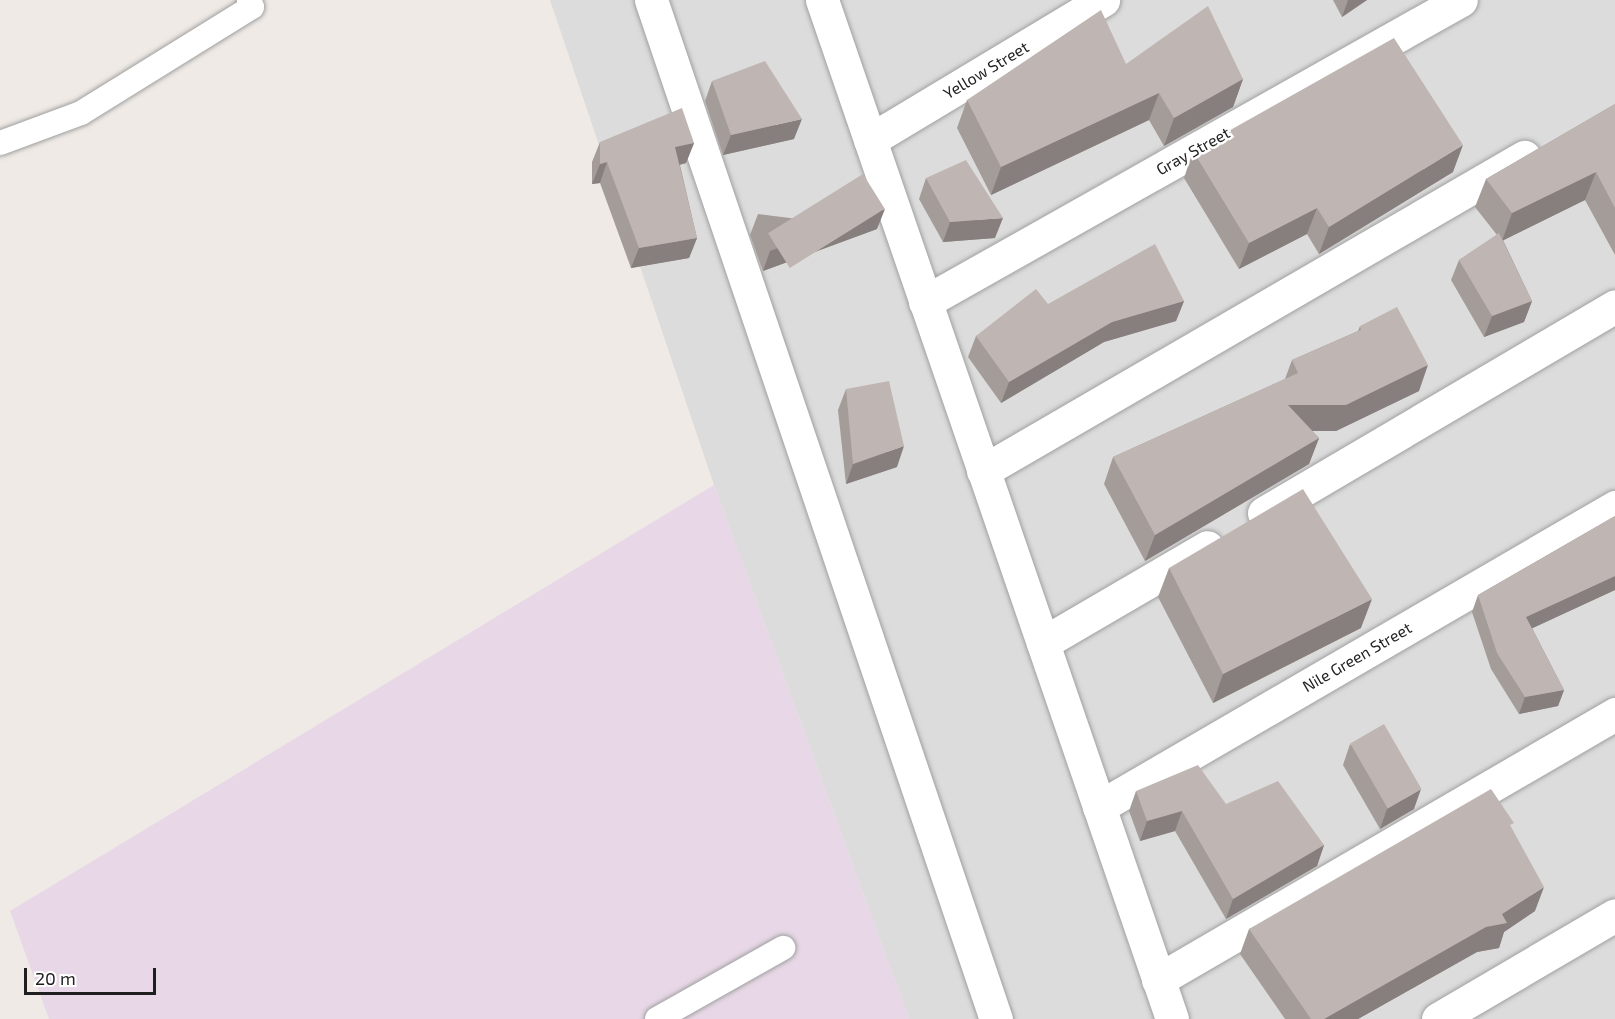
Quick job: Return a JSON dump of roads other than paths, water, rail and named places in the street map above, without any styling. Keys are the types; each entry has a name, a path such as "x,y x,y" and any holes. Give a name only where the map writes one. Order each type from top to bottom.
{"street":[{"path":"651,0 996,1019"},
{"path":"822,0 1172,1019"},
{"name":"Yellow Street","path":"870,140 1102,0"},
{"name":"Gray Street","path":"925,302 1461,0"},
{"path":"983,471 1546,144"},
{"path":"1043,644 1615,306"},
{"name":"Nile Green Street","path":"1099,807 1615,507"},
{"path":"1158,980 1615,714"},
{"path":"1438,1019 1615,915"}],"lane":[{"path":"0,143 81,113 252,7 249,0"},
{"path":"657,1019 783,948"}]}
